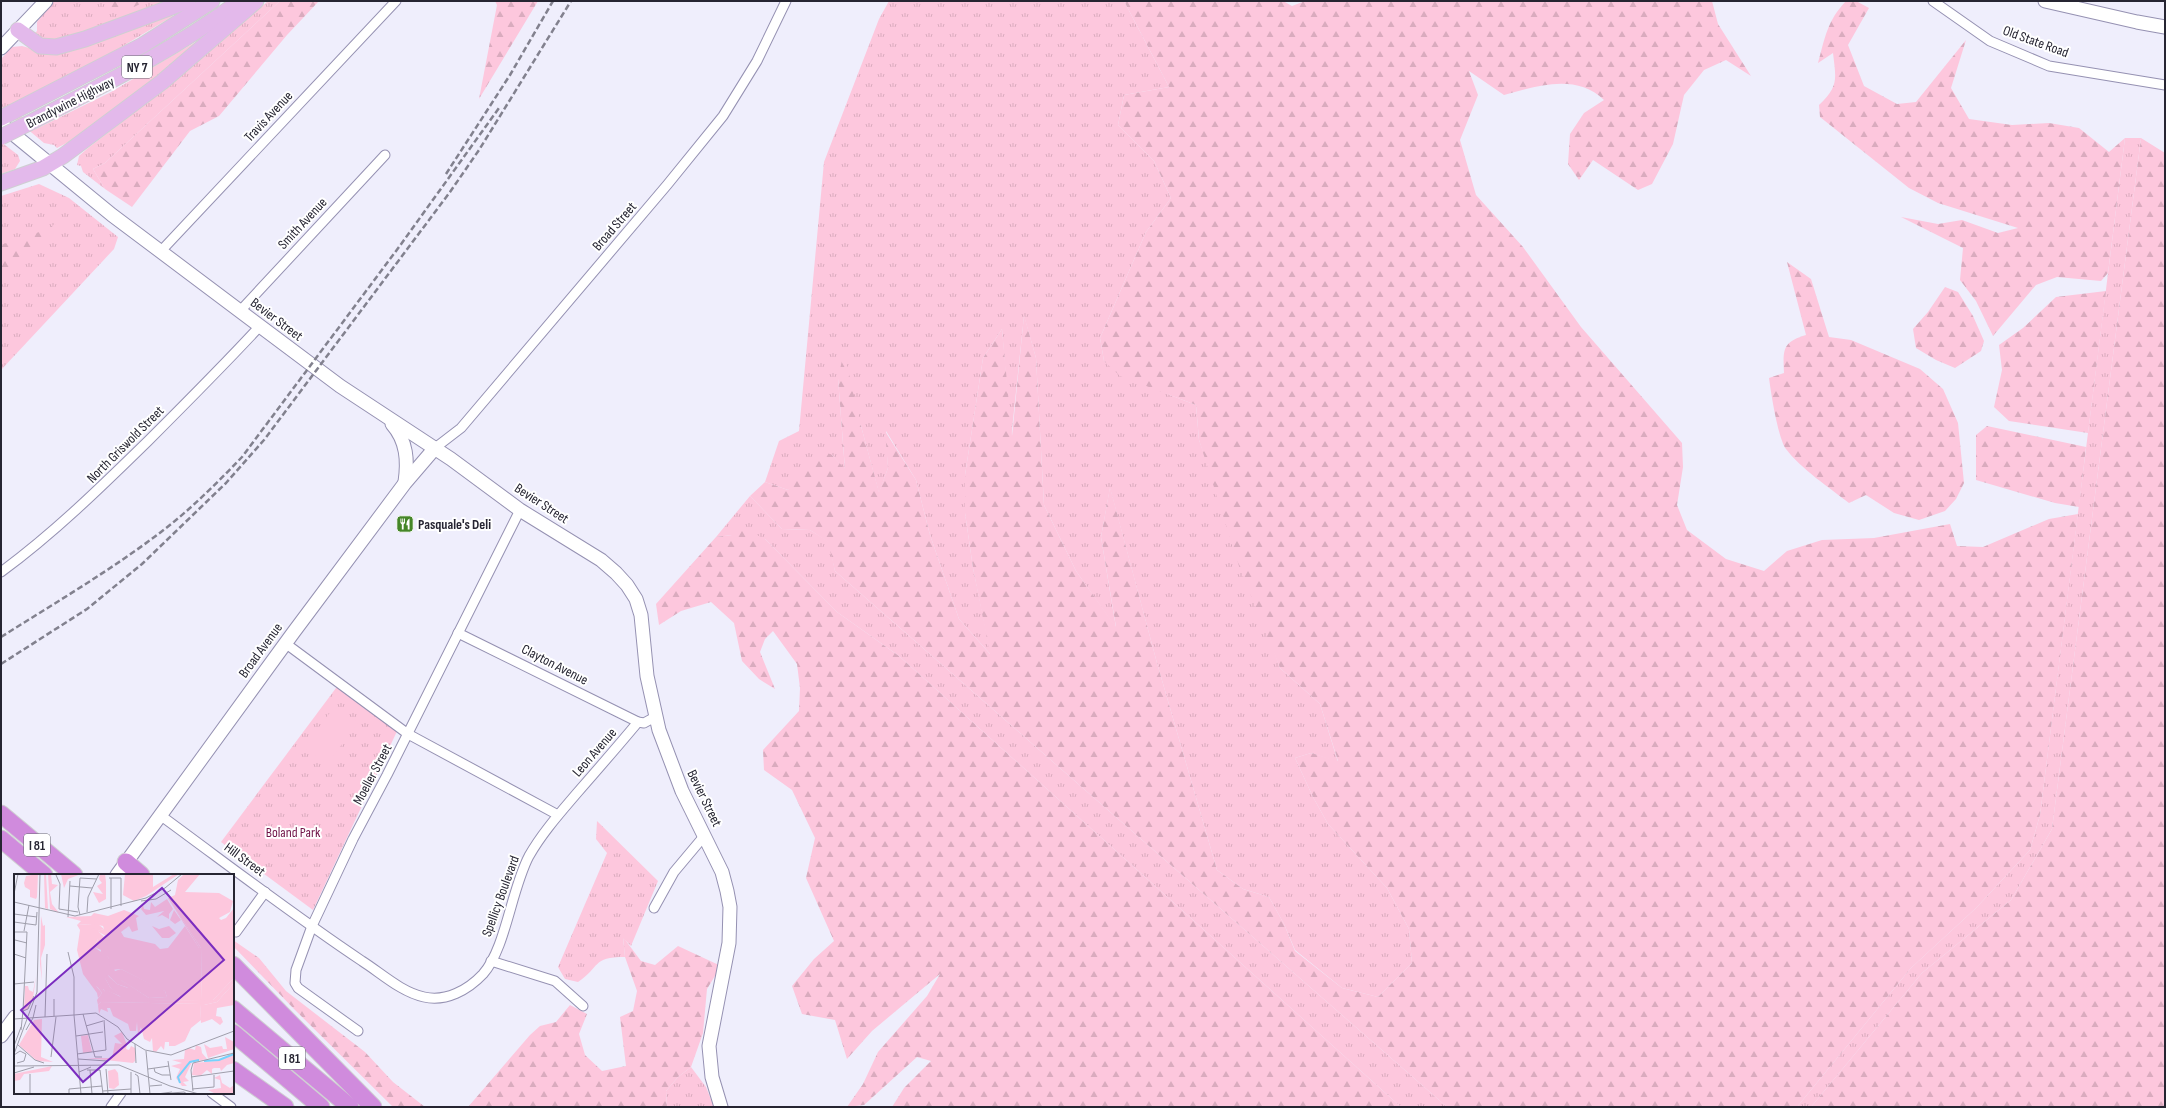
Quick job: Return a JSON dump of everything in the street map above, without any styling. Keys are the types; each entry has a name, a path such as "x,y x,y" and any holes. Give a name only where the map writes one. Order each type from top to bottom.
{"highway":[{"name":"I 81","path":"1,814 73,874"},
{"name":"I 81","path":"1,839 43,874"},
{"path":"122,869 138,874"},
{"path":"234,966 373,1107"},
{"name":"I 81","path":"234,1009 350,1107"},
{"name":"I 81","path":"234,1034 321,1107"},
{"path":"234,1071 285,1107"}],"main road":[{"path":"18,30 40,46 56,47 92,36 188,1"},
{"name":"Brandywine Highway","path":"1,118 143,46 212,1"},
{"name":"Brandywine Highway","path":"1,137 151,59 204,26 240,1"},
{"path":"1,183 50,165 157,85 256,1"},
{"path":"2044,1 2137,22 2165,26"},
{"path":"1,48 41,2"},
{"name":"Bevier Street","path":"1,124 112,215 260,326 380,413 435,448 520,510 601,560 616,573 633,594 643,626 647,676 655,717 670,762 722,872 730,907 729,943 709,1046 712,1077 721,1107"},
{"path":"380,413 396,429 405,447 407,467 405,483"},
{"name":"Broad Avenue","path":"122,869 285,643 405,483 435,448"},
{"path":"1,1036 14,1018"}],"street":[{"name":"Travis Avenue","path":"161,251 396,1"},
{"name":"Broad Street","path":"435,448 461,428 676,174 723,116 757,61 786,1"},
{"name":"Old State Road","path":"1933,1 1990,41 2037,62 2071,71 2165,85"},
{"name":"Smith Avenue","path":"240,311 385,155"},
{"name":"North Griswold Street","path":"1,572 49,534 95,494 218,372 260,326"},
{"name":"Moeller Street","path":"358,1031 298,988 295,983 296,970 312,926 353,839 408,734 520,510"},
{"name":"Clayton Avenue","path":"458,634 638,722"},
{"path":"285,643 408,734 558,814"},
{"path":"638,722 644,723 655,717"},
{"name":"Leon Avenue","path":"558,814 638,722"},
{"name":"Spellicy Boulevard","path":"312,926 404,989 424,997 445,997 455,994 476,981 491,961 522,871 530,854 558,814"},
{"name":"Hill Street","path":"160,815 312,926"},
{"path":"654,908 674,872 705,835"},
{"path":"236,932 265,892"},
{"path":"491,961 556,981 583,1006"},
{"path":"111,1107 120,1094"},
{"path":"213,1094 232,1107"}],"green space":[{"path":"54,1 168,1 55,42 41,39 35,33 37,31 37,22"},
{"path":"103,1 146,1 128,10 106,7"},
{"path":"268,1 280,1 105,163 93,169 105,189 83,172 81,166 77,165 79,156 170,85"},
{"path":"280,1 319,1 287,35 219,116 190,131 132,207 105,189 93,169 105,163"},
{"path":"495,1 538,1 479,99 497,5"},
{"path":"889,1 1124,1 1169,87 1124,95 1118,125 1154,161 1171,198 1146,232 1100,338 1104,361 1170,395 1196,405 1199,440 1280,668 1320,704 1338,762 1311,753 1295,758 1313,797 1328,824 1387,888 1409,929 1412,963 1378,997 1342,988 1295,950 1284,924 1269,897 1243,889 1217,870 1157,663 1110,488 1101,537 1116,628 1076,571 1044,505 1036,358 1024,316 1011,439 1002,329 983,358 965,475 965,513 973,568 991,655 959,619 930,535 916,480 886,431 888,468 879,493 861,426 838,378 845,470 832,455 788,490 765,482 779,441 799,431 824,162 879,19"},
{"path":"1124,1 1283,1 1292,6 1305,1 1712,1 1718,24 1751,76 1726,60 1704,70 1684,95 1673,144 1652,184 1638,190 1593,160 1579,180 1568,164 1570,134 1584,113 1604,100 1593,92 1569,84 1556,84 1530,88 1504,95 1469,71 1478,95 1460,140 1476,195 1523,247 1581,327 1682,443 1683,467 1677,505 1687,530 1726,559 1764,571 1787,551 1822,540 1874,538 1950,524 1957,546 1983,547 2049,519 2078,514 2040,815 2030,850 1976,908 1911,968 1797,1107 1447,1107 835,571 828,542 810,530 782,529 750,496 765,482 788,490 819,449 832,455 845,469 838,378 844,352 861,426 879,492 888,468 885,431 916,480 930,535 959,619 990,654 973,568 965,513 965,475 983,358 1002,329 1012,436 1024,315 1036,358 1044,505 1076,571 1116,627 1101,537 1110,487 1157,663 1217,870 1243,889 1269,897 1284,924 1295,951 1342,988 1378,997 1412,963 1409,929 1387,888 1328,824 1313,797 1295,758 1311,753 1338,761 1320,704 1280,668 1239,566 1199,440 1196,405 1120,376 1104,361 1100,338 1146,232 1171,198 1154,161 1118,125 1124,95 1169,87"},
{"path":"1846,1 1856,1 1869,8 1848,45 1864,86 1897,104 1916,102 1966,40 1951,88 1969,119 2012,125 2049,123 2079,128 2109,152 2125,138 2108,273 2101,281 2057,277 2036,285 1993,336 1976,301 1960,280 1963,248 1901,217 1938,224 1962,220 1998,233 2018,228 1938,203 1909,188 1820,117 1819,105 1830,93 1835,82 1833,53 1818,63 1831,23"},
{"path":"171,13 173,16 15,111 36,129 111,92 199,40 201,42 80,136 57,148 54,145 44,143 1,107 1,59 12,47 22,46 44,52"},
{"path":"2125,138 2141,138 2052,829 2011,900 1922,973 1811,1107 1797,1107 1911,968 1976,908 2030,850 2040,815"},
{"path":"2141,138 2165,153 2165,1107 1811,1107 1922,973 2011,900 2052,829"},
{"path":"1,142 18,155 20,161 15,169 1,174"},
{"path":"39,184 69,198 118,237 114,249 1,370 1,196"},
{"path":"75,214 19,265 1,274 1,245 42,231"},
{"path":"1787,262 1811,279 1829,337 1851,340 1920,369 1943,389 1958,423 1964,483 1956,499 1945,511 1919,520 1894,513 1866,495 1849,503 1807,471 1786,449 1780,435 1769,378 1784,373 1784,353 1788,344 1806,335"},
{"path":"1945,287 1958,292 1973,316 1984,341 1981,351 1955,368 1936,360 1916,348 1913,329 1928,312"},
{"path":"2106,291 2088,433 2009,421 1994,407 2002,370 1999,345 2023,328 2056,297"},
{"path":"1987,426 2086,447 2079,507 2055,503 1976,480 1976,435"},
{"path":"750,496 782,529 810,530 829,542 835,571 1447,1107 1401,1107 899,656 837,612 765,539 732,535 716,537"},
{"path":"737,525 765,539 837,612 899,656 1401,1107 892,1107 904,1088 931,1061 917,1057 864,1105 847,1107 863,1084 878,1052 927,996 940,974 872,1031 847,1059 835,1020 802,1014 792,986 814,959 834,941 806,878 815,838 792,790 764,770 763,750 799,711 800,688 797,664 773,631 765,639 760,652 775,689 759,679 742,661 734,623 711,602 681,611 659,625 656,604 716,537 732,535"},
{"name":"Boland Park","path":"339,684 399,727 313,910 221,842"},
{"path":"335,706 358,723 327,764 304,747"},
{"path":"597,821 658,881 631,946 623,938 625,957 614,957 601,961 578,982 565,979 558,967 607,853 596,839"},
{"path":"623,937 641,961 655,965 678,946 721,966 707,989 703,1033 691,1067 678,1077 666,1091 667,1107 468,1107 530,1035 540,1026 556,1022 570,1005 587,1014 579,1034 585,1055 602,1071 626,1066 620,1017 633,1011 637,991 625,957"},
{"path":"234,941 259,958 286,991 365,1052 393,1082 425,1107 393,1107 234,947"},
{"path":"691,1067 706,1087 714,1107 667,1107 666,1091 678,1077"}],"railway":[{"path":"446,174 510,75 553,1"},
{"path":"1,664 87,609 142,564 226,483 264,440 450,192 479,150 571,1"},
{"path":"1,637 103,573 161,532 203,496 242,457 399,247 499,108"}],"place":[{"name":"Pasquale's Deli","path":"405,524"}]}
